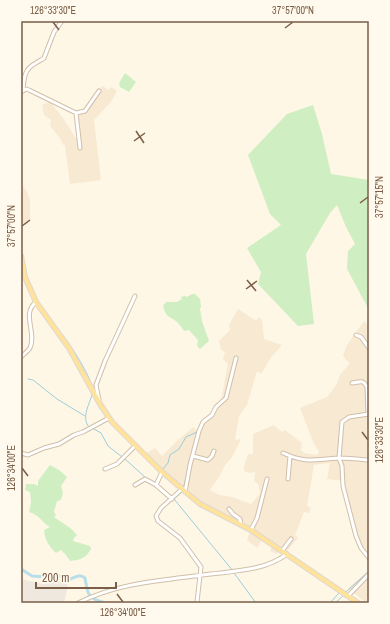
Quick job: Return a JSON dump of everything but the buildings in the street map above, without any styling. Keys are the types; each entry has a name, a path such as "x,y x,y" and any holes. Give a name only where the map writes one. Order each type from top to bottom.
{"main road":[{"path":"21,256 25,277 36,302 69,348 109,418 135,446 162,472 200,504 251,530 358,603"}],"street":[{"path":"62,21 54,32 44,58 30,66 26,71 22,91 29,90 76,113 85,111 98,91"},
{"path":"76,113 80,148"},
{"path":"100,404 96,385 105,361 135,296"},
{"path":"21,357 28,350 31,342 32,332 29,315 31,307 36,302"},
{"path":"356,335 361,337 369,348"},
{"path":"197,602 201,567 185,544 158,521 157,513 183,490 203,422 212,415 216,407 226,398 236,358"},
{"path":"352,383 362,381 365,382 368,387 368,414 349,417 342,422 339,458 342,466 345,493 356,536 369,558"},
{"path":"21,453 28,455 44,448 59,444 109,418"},
{"path":"105,469 117,464 135,446"},
{"path":"193,456 208,460 214,451"},
{"path":"284,453 311,461 339,458 367,460"},
{"path":"288,479 290,456"},
{"path":"156,485 162,472"},
{"path":"135,485 145,479 156,485 173,498"},
{"path":"251,530 257,518 267,479"},
{"path":"229,509 240,519 241,525"},
{"path":"282,551 291,539"},
{"path":"78,603 101,592 123,586 257,568 282,558 287,554"},
{"path":"346,594 369,574"}],"shaded area":[{"path":"102,86 108,90 111,87 117,91 111,102 94,120 101,180 70,184 65,145 63,145 60,138 50,126 51,120 44,115 42,105 49,102 51,103 75,137 80,141 77,116 78,114 85,112"},
{"path":"21,183 30,199 30,219 27,225 21,223"},
{"path":"238,309 256,321 259,317 262,320 264,339 282,345 272,356 261,374 257,371 247,405 239,416 235,440 241,439 232,457 225,465 210,490 219,495 232,497 251,504 260,494 259,485 254,481 255,472 250,473 244,471 248,454 253,454 253,434 274,425 282,432 285,430 302,443 301,450 304,453 317,455 319,452 314,444 300,408 327,397 337,384 340,375 350,363 343,355 347,345 364,321 369,326 369,555 359,540 344,481 327,479 330,463 314,465 307,506 311,508 309,513 304,512 295,535 298,538 287,551 282,547 277,554 270,551 272,546 262,540 257,548 247,540 251,528 193,498 147,455 147,453 155,448 162,456 193,427 196,430 221,401 228,364 223,359 225,352 221,350 219,341 230,330 229,325"},
{"path":"369,571 369,603 366,603 348,588"},
{"path":"21,579 44,584 54,579 68,585 64,603 21,603"}],"green space":[{"path":"125,73 136,82 129,92 120,87 119,83"},
{"path":"313,105 322,134 331,174 369,180 369,310 347,269 348,251 355,244 337,205 330,213 306,254 314,324 298,326 258,284 261,272 247,248 281,225 270,214 248,155 287,114"},
{"path":"195,294 200,299 202,321 209,341 200,349 197,346 198,340 189,330 184,331 178,323 167,315 163,306 166,302 177,302 182,299 181,297 187,297"},
{"path":"50,465 67,477 61,486 63,493 61,500 57,501 54,512 56,515 54,517 75,532 77,535 73,541 90,546 91,549 87,555 80,559 70,561 61,550 56,553 49,545 45,537 44,530 50,527 36,515 29,512 31,502 30,492 25,490 26,484 34,484 38,486 38,481"}],"waterway":[{"path":"62,334 80,361 94,390"},
{"path":"28,379 33,380 57,399 85,416"},
{"path":"89,427 86,416 92,395"},
{"path":"200,431 204,423 213,416"},
{"path":"92,428 101,433 108,446 122,457"},
{"path":"162,470 168,463 170,455 179,449 186,437 197,432"},
{"path":"125,459 146,478"},
{"path":"183,489 186,478"},
{"path":"174,499 182,492"},
{"path":"174,499 233,571"},
{"path":"21,569 32,576 47,577 55,574 68,580 76,576 81,576 85,578 89,595 105,603"},
{"path":"346,592 369,571"},
{"path":"234,573 256,603"},
{"path":"330,603 339,593"},
{"path":"335,603 344,595"}]}
